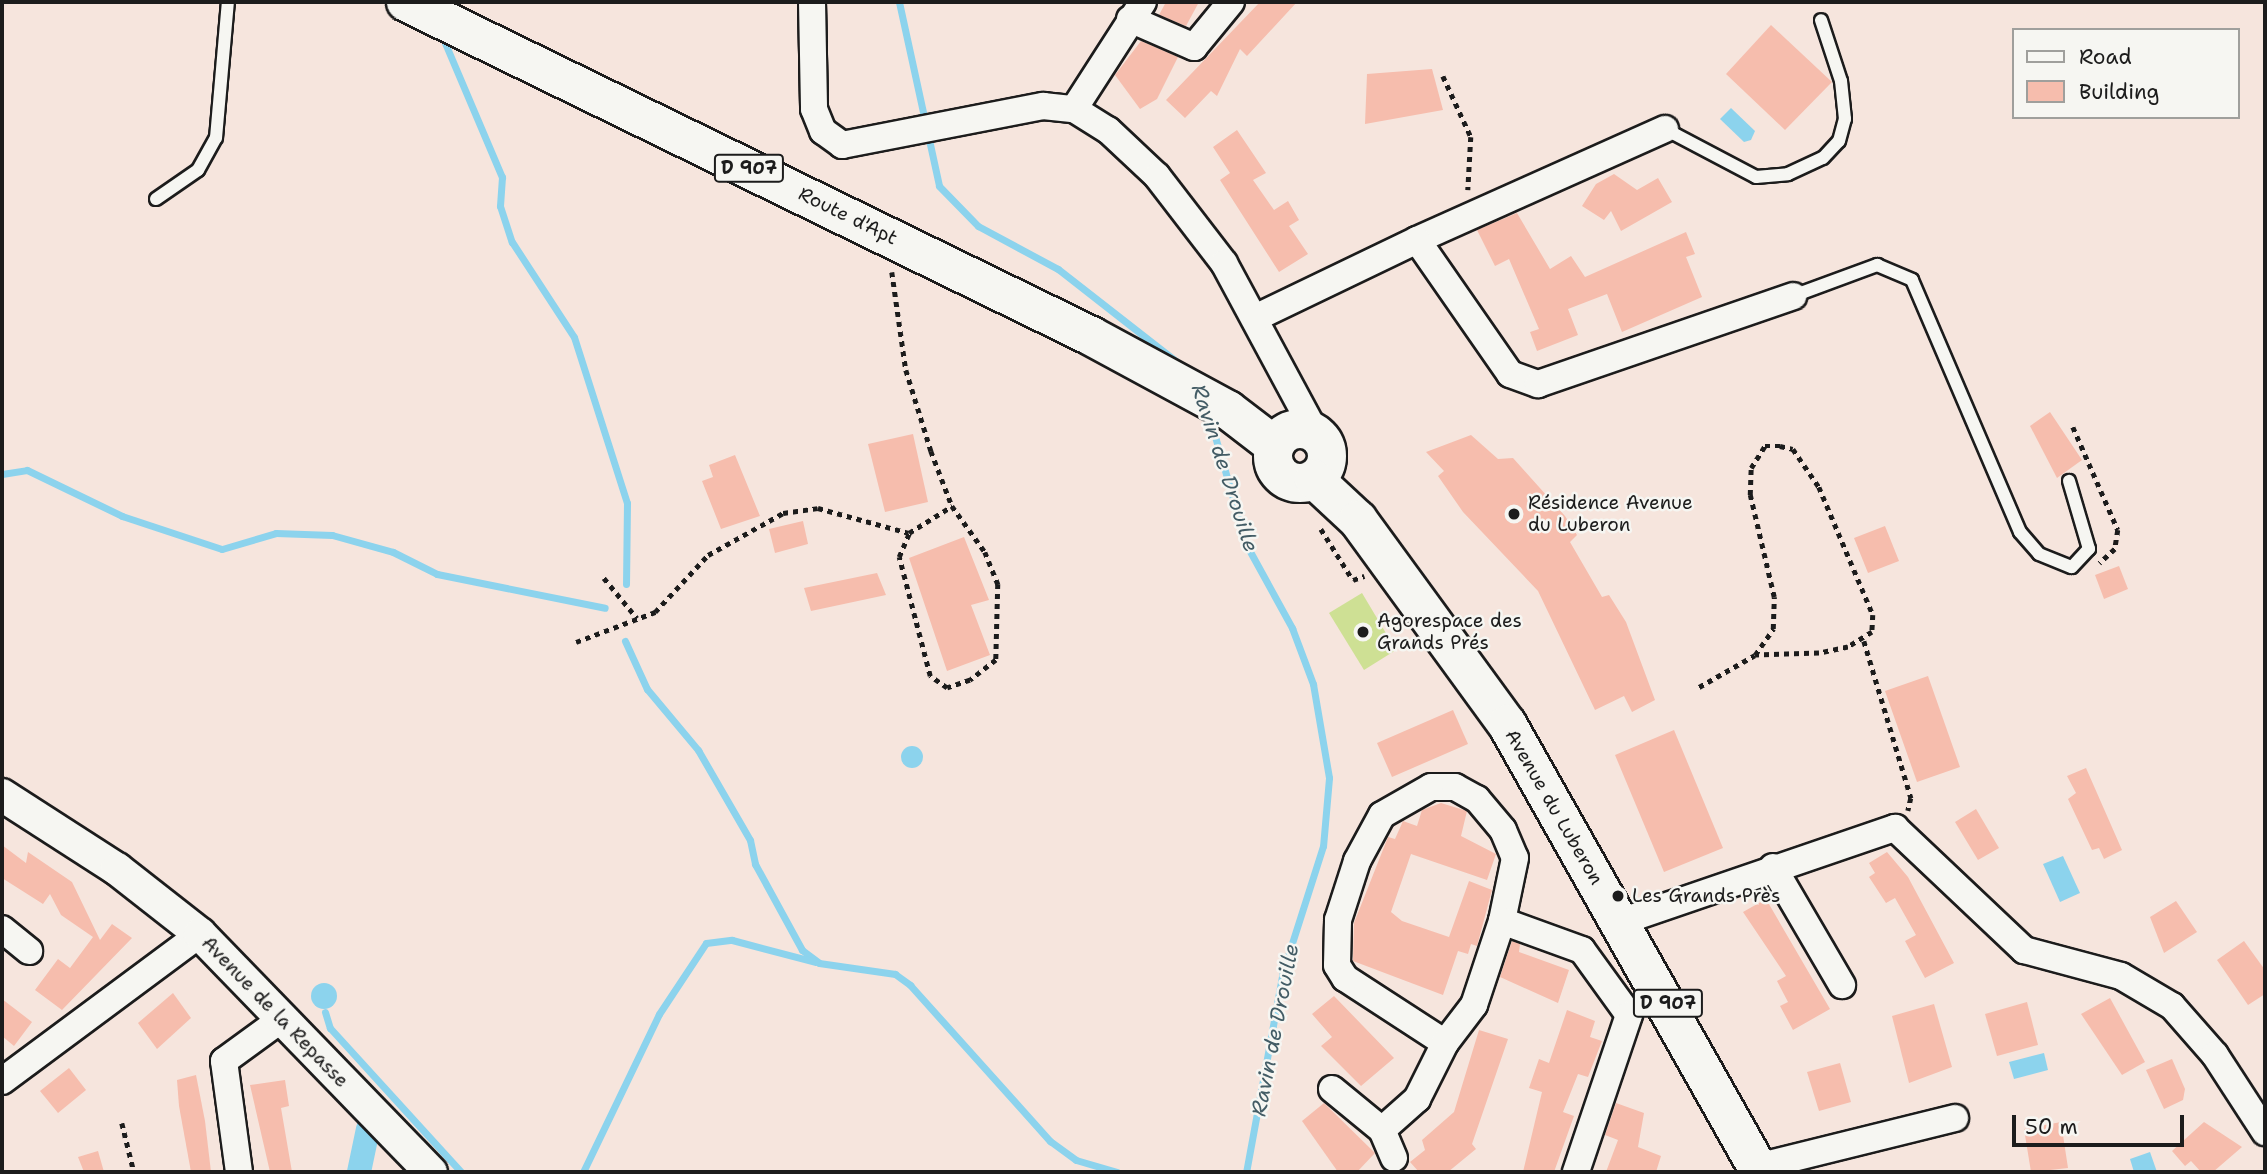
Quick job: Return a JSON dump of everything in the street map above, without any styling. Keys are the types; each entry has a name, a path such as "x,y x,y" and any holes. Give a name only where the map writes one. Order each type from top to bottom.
{"main road":[{"name":"Route d'Apt","path":"406,2 890,236 1306,449"},
{"name":"Avenue du Luberon","path":"1306,449 1477,678 1674,1014 1759,1170"}],"street":[{"path":"812,2 818,120 842,145 870,143 980,116 1044,106 1074,109 1108,130 1157,176 1224,263 1255,318 1306,449"},
{"path":"1074,109 1137,10 1194,47 1231,2"},
{"path":"1255,318 1417,240 1665,129"},
{"path":"1417,240 1510,374 1527,385 1793,296"},
{"path":"1381,1130 1417,1099 1445,1043 1476,1000 1502,921 1515,858 1503,830 1476,799 1455,787 1431,786 1382,815 1357,861 1338,920 1337,965 1345,978 1445,1043"},
{"name":"Avenue de la Repasse","path":"2,795 117,869 200,934 431,1172"},
{"path":"1595,960 1626,932 1773,867 1895,828 2024,950 2121,976 2172,1006 2215,1055 2265,1132"},
{"path":"1773,867 1842,985"},
{"path":"1502,921 1570,944 1595,960 1629,1015"},
{"path":"2,929 29,951"},
{"path":"2,1081 200,934"},
{"path":"1629,1015 1674,1014"},
{"path":"1576,1172 1629,1015"},
{"path":"239,1172 224,1061 283,1018"},
{"path":"1332,1089 1381,1130 1394,1158"},
{"path":"1759,1170 1955,1118"}],"lane":[{"path":"156,199 198,170 216,138 228,2"},
{"path":"1665,129 1756,177 1788,174 1823,158 1839,141 1844,119 1841,81 1822,20"},
{"path":"1793,296 1877,265 1912,281 2020,532 2039,554 2072,567 2088,549 2069,481"}],"path":[{"path":"1443,76 1464,116 1473,155 1471,185 1461,200"},
{"path":"890,236 906,370 952,506 985,552 998,584 999,650 970,680 947,688 930,676 899,556 909,533 952,506"},
{"path":"2072,567 2104,561 2118,539 2073,427"},
{"path":"1755,655 1776,617 1750,495 1751,468 1765,446 1793,449 1819,487 1873,615 1864,641 1912,797 1895,828"},
{"path":"576,642 655,612 708,555 783,513 818,508 909,533"},
{"path":"604,578 637,618"},
{"path":"1699,687 1755,655 1819,653 1864,641"},
{"path":"122,1123 134,1172"}],"green space":[{"name":"Agorespace des Grands Prés","path":"1362,593 1396,650 1364,670 1329,613"}],"water":[{"path":"1731,108 1755,131 1751,140 1744,142 1720,119"},
{"path":"912,746 920,749 923,757 920,765 912,768 904,765 901,757 904,749"},
{"path":"2063,856 2080,893 2060,902 2043,864"},
{"path":"324,983 333,987 337,996 333,1005 324,1009 315,1005 311,996 315,987"},
{"path":"2044,1053 2048,1070 2014,1079 2009,1062"},
{"path":"2150,1152 2157,1172 2134,1172 2130,1159"}],"building":[{"path":"1166,2 1199,2 1186,26 1159,15"},
{"path":"1260,2 1297,2 1247,56 1240,49 1217,96 1211,91 1185,118 1166,100"},
{"path":"1771,25 1832,82 1785,130 1726,74"},
{"path":"1141,41 1178,57 1157,99 1140,109 1115,75"},
{"path":"1432,69 1443,110 1365,124 1367,74"},
{"path":"1237,130 1266,173 1253,180 1274,210 1288,201 1299,220 1289,226 1308,254 1279,272 1220,180 1230,173 1213,147"},
{"path":"1614,174 1637,190 1658,178 1672,202 1621,231 1611,211 1604,220 1582,206 1596,184"},
{"path":"1517,213 1550,269 1571,256 1585,277 1686,232 1695,254 1686,257 1702,297 1622,332 1607,294 1568,309 1578,335 1537,351 1530,332 1539,329 1509,259 1495,266 1477,230"},
{"path":"2050,412 2082,460 2057,478 2030,426"},
{"path":"913,434 928,502 885,512 868,444"},
{"path":"1471,435 1498,459 1513,458 1565,516 1577,535 1570,542 1602,597 1609,595 1626,622 1655,700 1632,712 1624,696 1595,710 1538,591 1463,512 1438,476 1444,471 1426,452"},
{"path":"735,455 760,516 721,529 702,481 713,477 709,465"},
{"path":"803,521 808,544 775,553 769,529"},
{"path":"1885,526 1899,561 1868,573 1854,538"},
{"path":"964,537 989,600 971,605 990,655 947,671 909,558"},
{"path":"2119,566 2128,589 2104,599 2095,575"},
{"path":"877,573 886,595 811,611 804,588"},
{"path":"1928,676 1960,767 1917,782 1885,691"},
{"path":"1453,710 1468,744 1392,777 1377,743"},
{"path":"1674,730 1723,848 1664,872 1615,755"},
{"path":"2086,768 2122,850 2104,859 2099,848 2092,850 2068,799 2076,793 2067,776"},
{"path":"1441,803 1467,811 1461,836 1496,854 1487,880 1411,854 1391,912 1402,921 1449,937 1469,881 1492,890 1477,946 1471,944 1468,954 1458,951 1443,995 1353,961 1354,923 1388,837 1395,839 1403,821 1417,826 1422,810"},
{"path":"1976,809 1999,848 1978,860 1955,822"},
{"path":"2,845 26,863 28,852 72,882 100,940 112,924 132,938 62,1010 35,990 58,959 70,968 93,937 61,915 50,894 43,904 2,878"},
{"path":"1887,852 1908,877 1954,963 1925,978 1905,941 1916,935 1895,898 1886,903 1869,877 1875,873 1869,863"},
{"path":"1766,899 1830,1009 1793,1030 1780,1006 1788,1002 1777,981 1786,976 1743,912"},
{"path":"2176,901 2197,932 2164,953 2150,917"},
{"path":"1512,941 1520,944 1519,952 1569,970 1558,1003 1500,977"},
{"path":"2244,941 2265,970 2265,994 2248,1005 2217,960"},
{"path":"173,993 191,1018 157,1049 138,1023"},
{"path":"1334,996 1394,1058 1361,1086 1321,1046 1332,1037 1312,1014"},
{"path":"2110,998 2145,1062 2122,1075 2081,1014"},
{"path":"2,999 32,1022 14,1046 2,1036"},
{"path":"2027,1002 2038,1045 1997,1056 1985,1014"},
{"path":"1934,1004 1952,1067 1909,1083 1892,1016"},
{"path":"1567,1010 1595,1021 1590,1037 1602,1041 1588,1077 1578,1074 1563,1112 1574,1116 1554,1172 1523,1172 1542,1092 1529,1088 1539,1059 1549,1063"},
{"path":"1479,1030 1508,1039 1472,1144 1476,1149 1448,1172 1419,1172 1410,1162 1425,1150 1422,1140 1454,1112"},
{"path":"2172,1059 2185,1089 2183,1100 2164,1109 2146,1070"},
{"path":"1840,1063 1851,1102 1819,1111 1807,1072"},
{"path":"69,1068 86,1090 58,1113 40,1091"},
{"path":"196,1075 211,1172 191,1172 179,1106 177,1080"},
{"path":"285,1080 289,1106 281,1108 292,1172 270,1172 250,1085"},
{"path":"1324,1103 1375,1153 1357,1172 1338,1172 1302,1121"},
{"path":"1616,1103 1644,1113 1638,1147 1661,1156 1656,1172 1606,1172 1618,1140 1605,1135"},
{"path":"2061,1122 2068,1168 2031,1172 2024,1129"},
{"path":"2204,1122 2242,1147 2213,1172 2201,1172 2191,1161 2185,1166 2172,1151"},
{"path":"98,1151 104,1172 84,1172 78,1157"}],"waterway":[{"name":"Ravin de Drouille","path":"899,2 939,186 978,226 1058,269 1195,376"},
{"path":"445,43 502,177 500,206 512,242 574,337 627,503 626,584"},
{"name":"Ravin de Drouille","path":"1209,416 1247,546 1292,628 1313,684 1329,778 1323,846 1283,971 1246,1172"},
{"path":"2,474 27,470 122,516 222,549 276,533 332,535 393,552 437,574 605,608"},
{"path":"625,641 647,689 698,750 750,840 755,864 802,950 819,963 895,974 910,985 1050,1141 1076,1160 1117,1172"},
{"path":"583,1172 659,1014 706,943 732,940 815,962"},
{"path":"325,1012 330,1028 461,1172"},
{"path":"359,1172 368,1129"}],"place":[{"name":"Résidence Avenue du Luberon","path":"1514,514"},
{"name":"Agorespace des Grands Prés","path":"1363,632"},
{"name":"Les Grands Près","path":"1618,896"}]}
